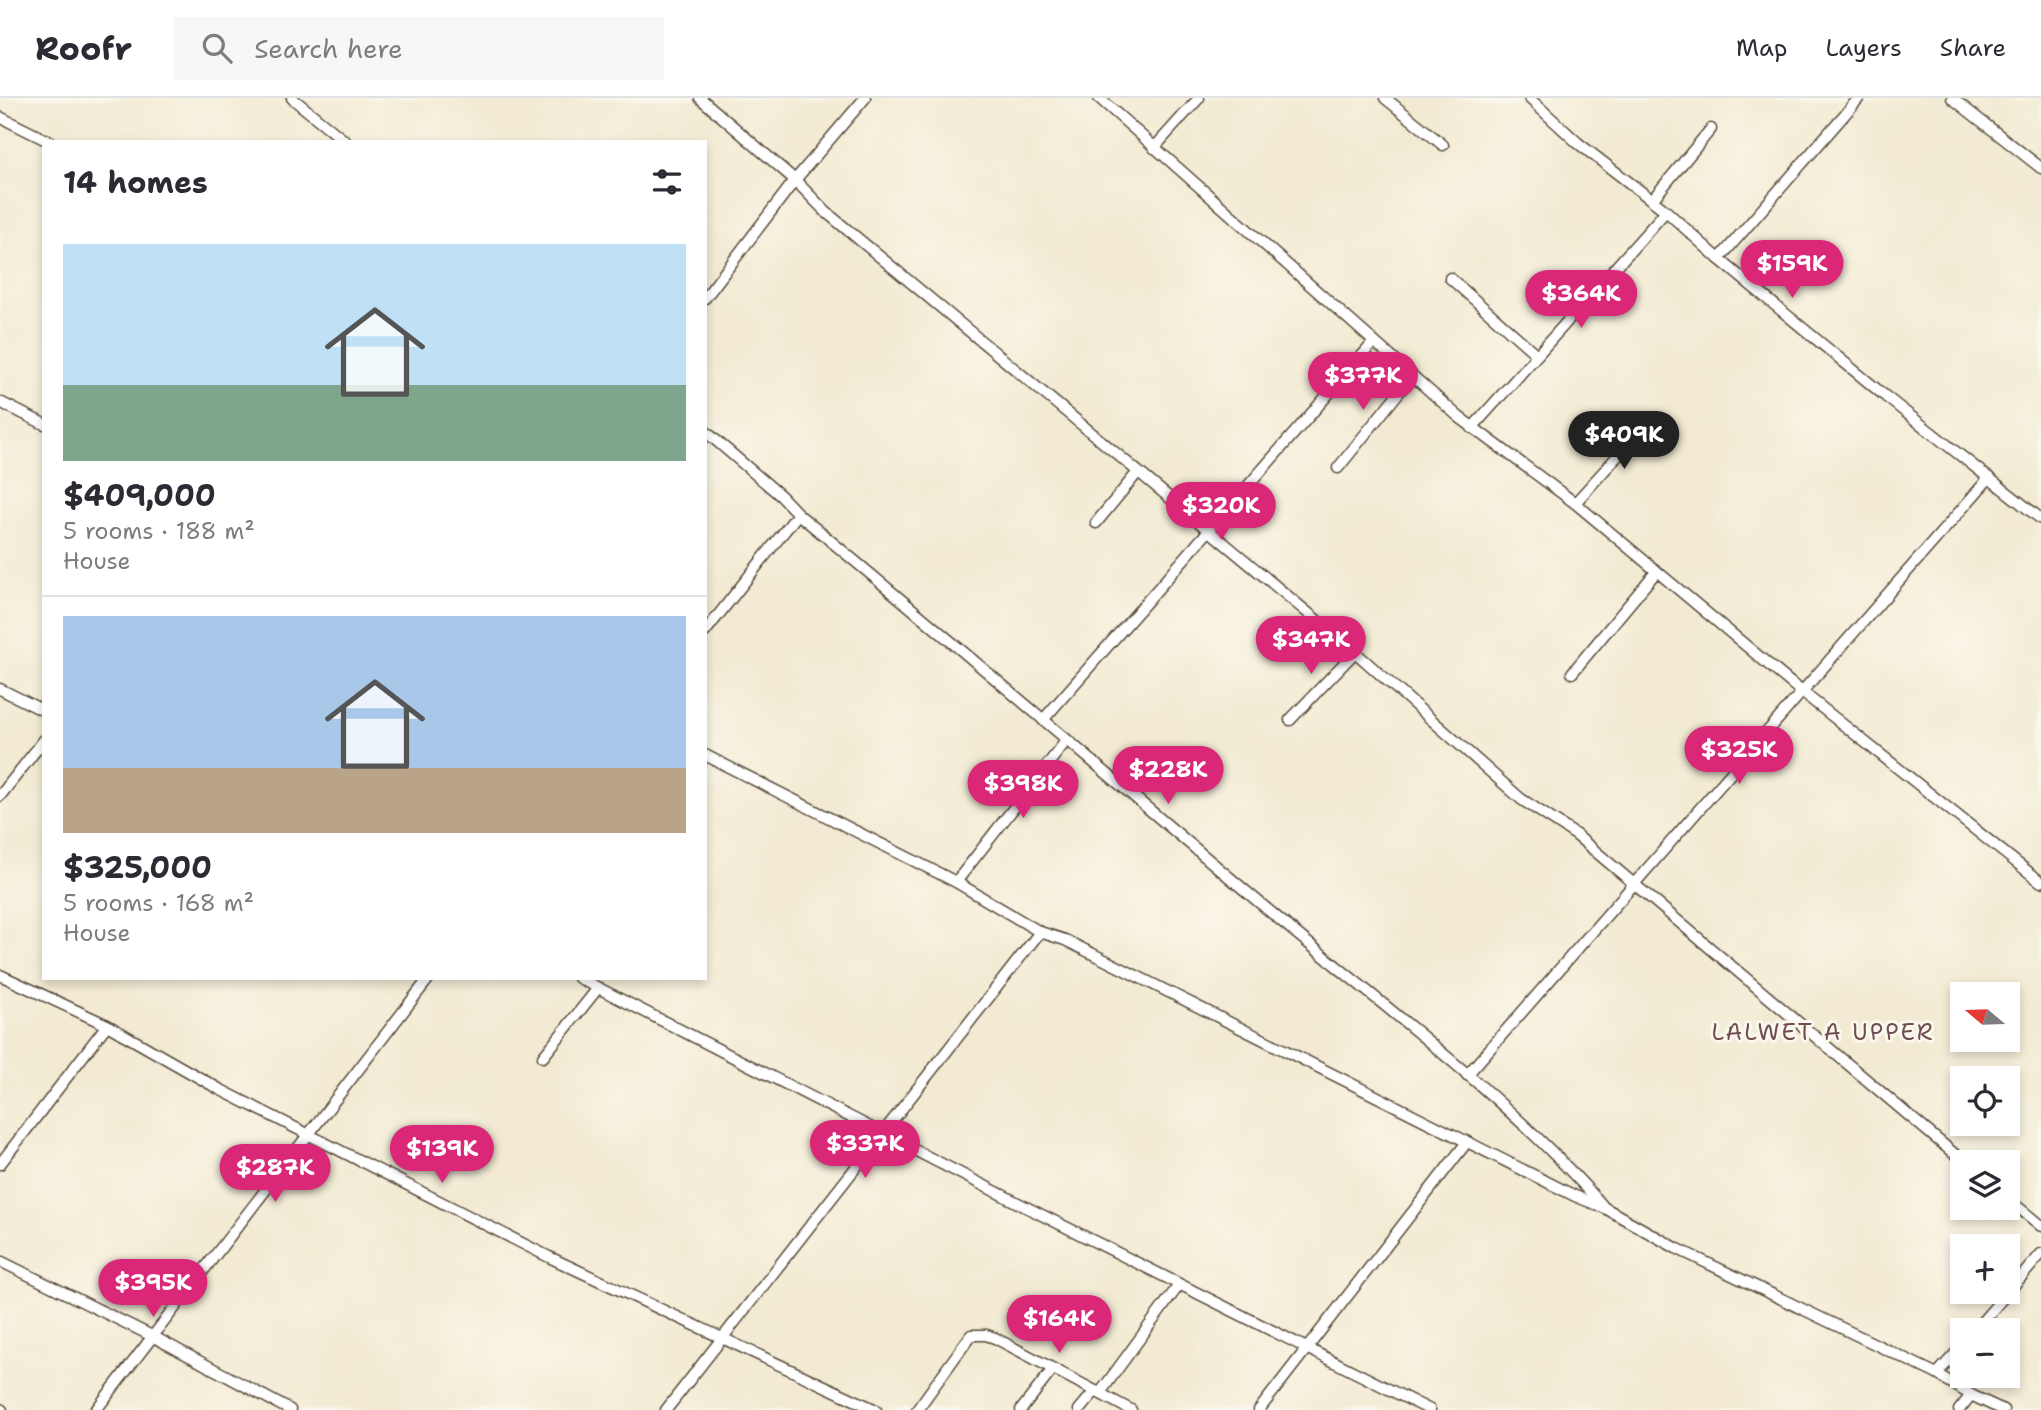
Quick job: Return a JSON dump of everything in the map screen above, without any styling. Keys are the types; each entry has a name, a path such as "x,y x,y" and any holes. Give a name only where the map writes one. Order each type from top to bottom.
{"street":[{"path":"292,98 344,140"},
{"path":"700,98 795,180 837,221 1355,652 1521,799 1576,835 1950,1150"},
{"path":"707,295 795,180 864,98"},
{"path":"1099,98 1472,428 1575,503 1801,692 2041,882"},
{"path":"1154,148 1199,98"},
{"path":"1385,98 1443,145"},
{"path":"1529,98 1578,143 1666,211 1719,259 1885,396 2041,519"},
{"path":"1719,259 1859,98"},
{"path":"1952,98 2041,168"},
{"path":"0,117 46,140"},
{"path":"1652,200 1712,129"},
{"path":"1472,428 1666,211"},
{"path":"1450,278 1537,355"},
{"path":"1043,720 1374,342"},
{"path":"1338,468 1412,376"},
{"path":"0,402 42,424"},
{"path":"1575,503 1651,419"},
{"path":"707,433 798,514 1066,741 1467,1075 1564,1164 1605,1208"},
{"path":"1096,523 1138,472"},
{"path":"1467,1075 1989,478"},
{"path":"707,629 798,514"},
{"path":"1572,673 1656,572"},
{"path":"1290,720 1355,652"},
{"path":"0,689 42,710"},
{"path":"956,881 1066,741"},
{"path":"0,796 42,743"},
{"path":"707,756 956,881 1040,932 1065,940 1574,1196 1605,1208 1676,1248 1937,1374 1971,1395 2003,1410"},
{"path":"666,1410 1040,932"},
{"path":"0,975 107,1025 219,1089 549,1257 876,1410"},
{"path":"96,1410 427,980"},
{"path":"583,980 1179,1285 1430,1410"},
{"path":"543,1056 598,988"},
{"path":"0,1164 107,1025"},
{"path":"1259,1410 1467,1142"},
{"path":"2020,1209 2041,1226"},
{"path":"1985,1318 2041,1254"},
{"path":"0,1261 154,1336 290,1410"},
{"path":"1079,1410 1097,1392 1179,1285"},
{"path":"917,1410 971,1335 976,1334 995,1338 1131,1410"},
{"path":"1937,1374 1950,1359"},
{"path":"1021,1410 1053,1369"},
{"path":"1959,1410 1971,1395"}],"district":[{"name":"LALWET A UPPER","path":"1823,1032"}]}
